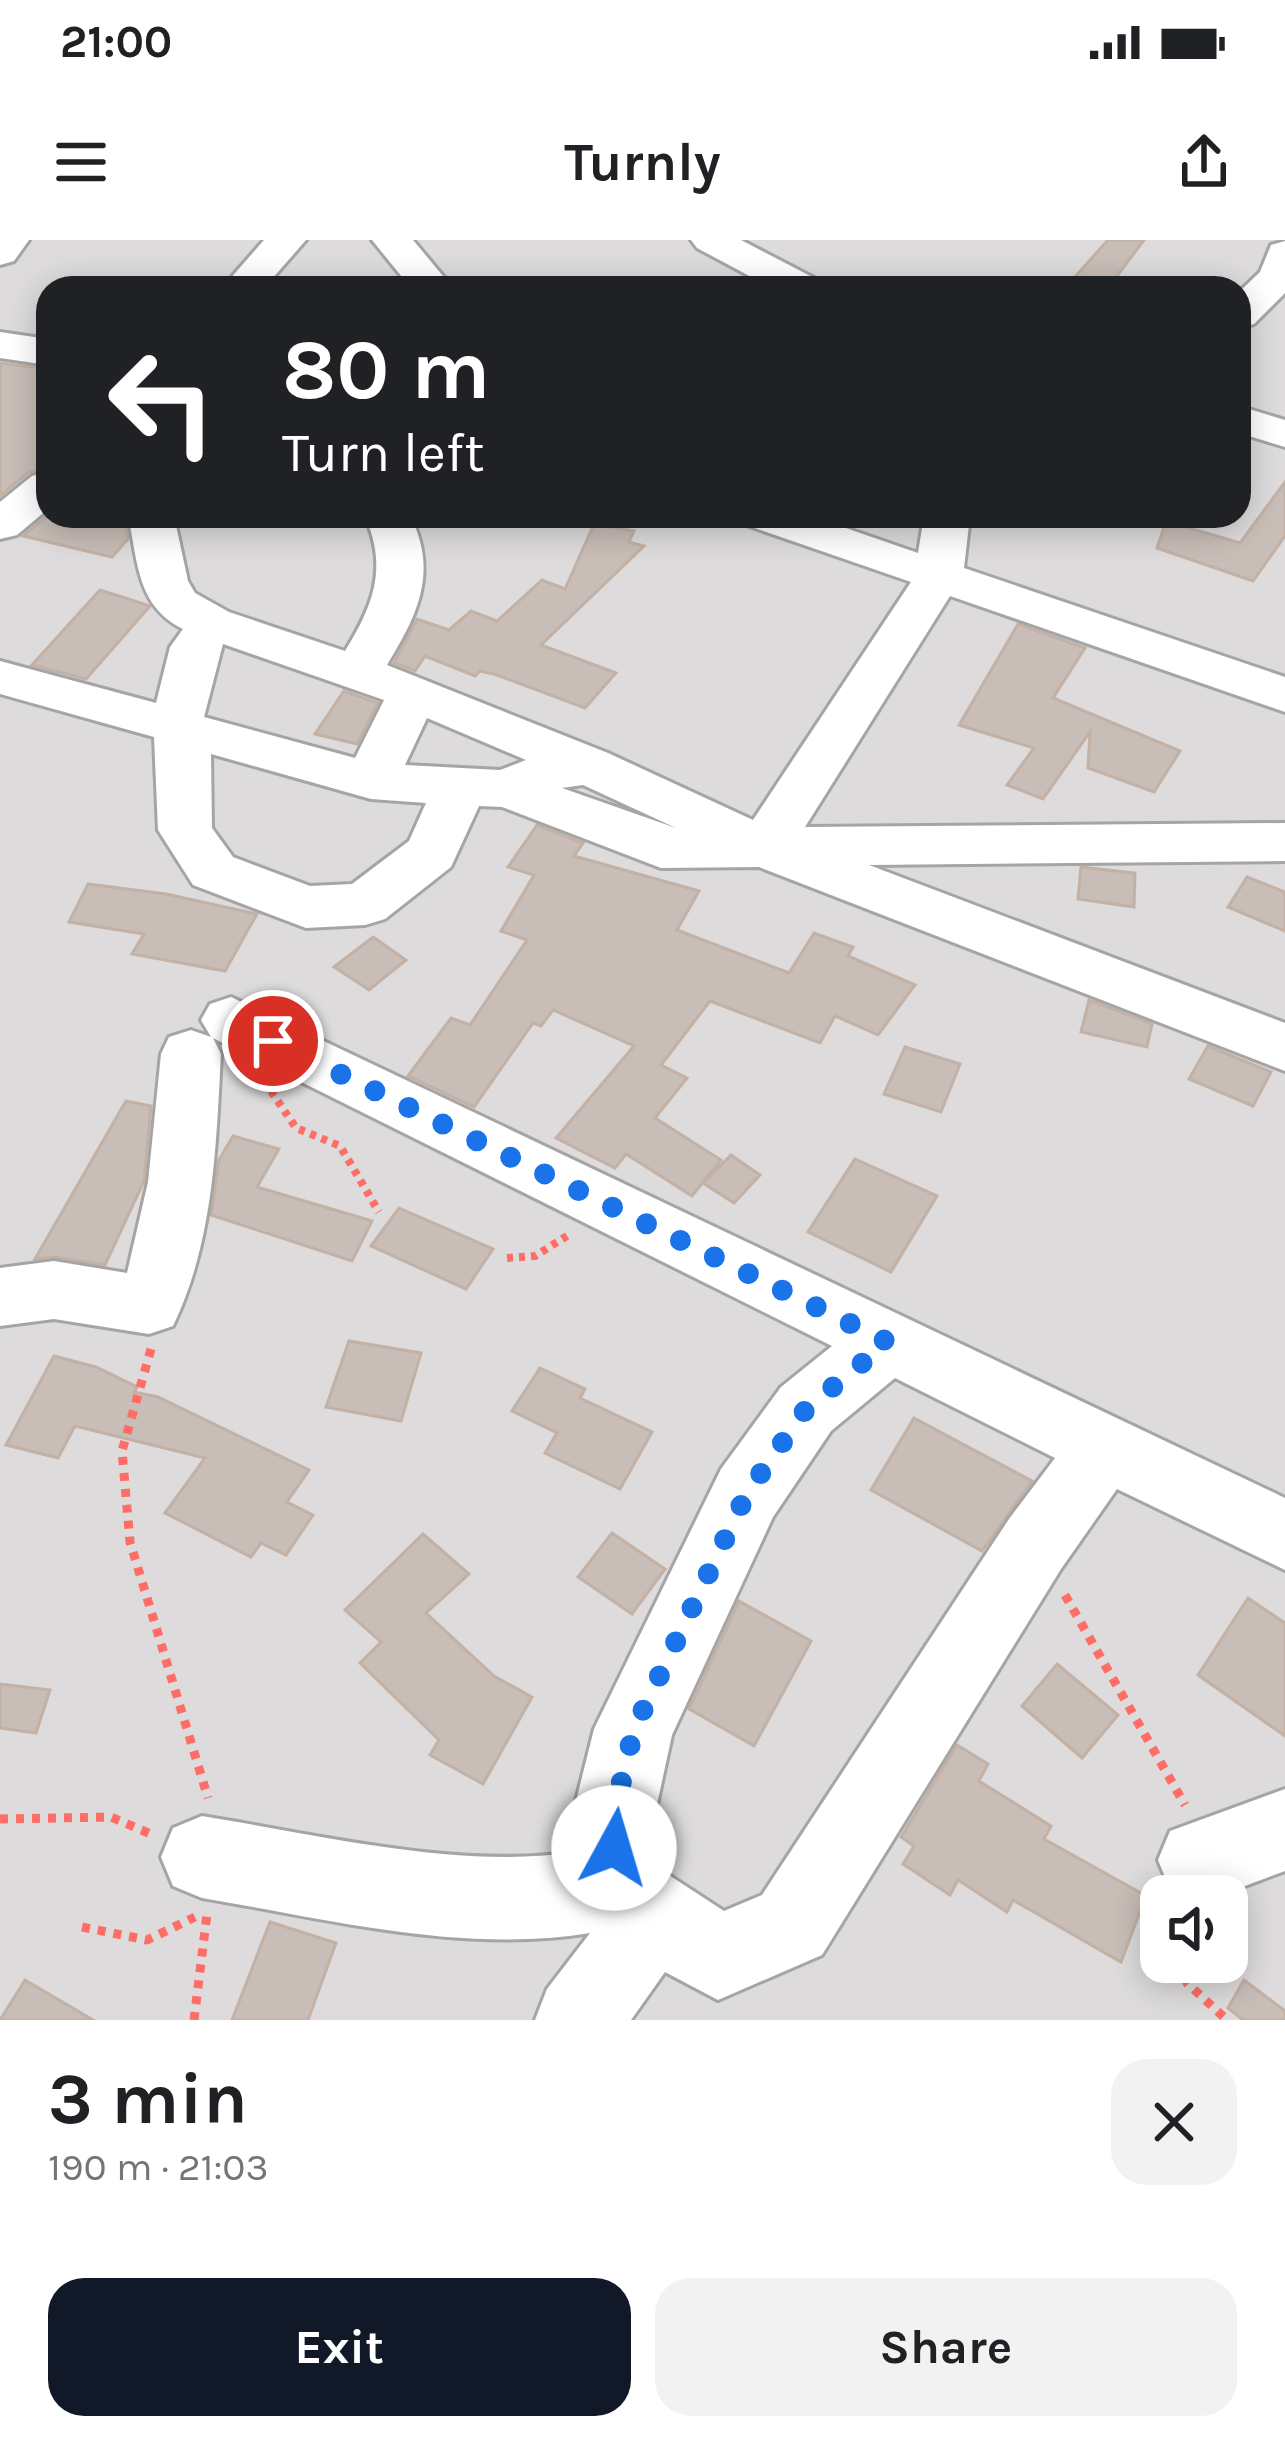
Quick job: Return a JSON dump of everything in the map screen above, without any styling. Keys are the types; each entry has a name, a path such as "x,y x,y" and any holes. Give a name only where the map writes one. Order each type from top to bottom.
{"street":[{"path":"0,253 9,240"},
{"path":"253,276 286,240"},
{"path":"392,240 423,276"},
{"path":"711,240 779,276"},
{"path":"1251,303 1279,276 1285,253"},
{"path":"0,345 36,350"},
{"path":"1251,423 1285,434"},
{"path":"0,525 36,496"},
{"path":"153,528 164,588 183,613 413,692 764,847 1285,1048"},
{"path":"357,674 400,601 399,539 393,528"},
{"path":"800,528 1285,695"},
{"path":"764,847 939,576 945,528"},
{"path":"212,623 195,647 176,727 184,748 184,830 213,871 306,907 365,904 431,853 483,788 589,766"},
{"path":"0,676 371,781 483,788 572,810 661,848 1285,842"},
{"path":"371,781 413,692"},
{"path":"0,1297 54,1290 149,1305 169,1256 211,1037 888,1342 1285,1535"},
{"path":"578,2020 633,1902 615,1809 634,1729 747,1493 806,1409 888,1342"},
{"path":"212,1877 533,1900 633,1902 718,1957 792,1925 1035,1544 1105,1447"},
{"path":"1199,1860 1285,1830"}],"path":[{"path":"211,1037 262,1077 296,1128 340,1146 380,1212"},
{"path":"149,1305 151,1353 122,1451 130,1542 212,1877 194,2020"},
{"path":"1035,1544 1182,1794 1199,1860"},
{"path":"0,1820 111,1816 212,1877"},
{"path":"82,1928 146,1940 212,1877"},
{"path":"1187,1983 1227,2020"}],"shaded area":[{"path":"0,240 1285,240 1285,2020 0,2020"}],"building":[{"path":"1108,240 1144,240 1117,276 1076,276"},
{"path":"0,363 36,368 36,471 0,496"},
{"path":"1285,482 1285,536 1253,581 1157,548 1164,528 1190,528 1240,543"},
{"path":"36,525 126,528 128,539 112,557 23,536"},
{"path":"592,528 634,531 629,542 644,546 541,645 616,673 585,708 494,674 480,671 475,676 425,656 415,671 394,663 417,619 449,630 471,611 497,621 542,580 565,589"},
{"path":"100,590 150,606 86,679 32,665"},
{"path":"1018,624 1085,648 1053,698 1180,751 1154,792 1088,768 1090,732 1043,799 1007,785 1034,748 959,725"},
{"path":"344,691 378,703 357,744 315,734"},
{"path":"537,825 583,843 574,856 699,891 677,930 789,973 814,933 853,947 848,956 915,985 878,1035 835,1016 820,1043 710,1001 661,1065 687,1078 655,1118 721,1160 692,1196 626,1154 615,1168 556,1138 634,1046 553,1010 541,1026 533,1023 474,1107 408,1076 451,1018 470,1025 527,940 501,931 534,875 508,867"},
{"path":"1081,867 1135,873 1134,907 1078,899"},
{"path":"1247,877 1285,892 1285,931 1228,907"},
{"path":"88,884 166,894 257,914 225,971 132,954 144,934 69,922"},
{"path":"373,937 406,960 369,990 334,967"},
{"path":"1089,1000 1152,1024 1147,1047 1081,1032"},
{"path":"1208,1046 1271,1072 1253,1106 1189,1079"},
{"path":"905,1047 960,1064 941,1112 884,1094"},
{"path":"126,1101 151,1106 144,1181 105,1265 55,1257 35,1259"},
{"path":"233,1136 279,1149 257,1187 372,1221 352,1261 211,1215 219,1160"},
{"path":"731,1155 760,1175 734,1203 703,1183"},
{"path":"855,1159 937,1196 891,1272 808,1232"},
{"path":"399,1208 493,1249 466,1289 371,1246"},
{"path":"349,1341 421,1353 401,1421 326,1407"},
{"path":"54,1356 96,1367 137,1387 134,1392 158,1397 309,1470 287,1502 313,1515 286,1555 261,1543 251,1557 165,1513 205,1458 75,1426 58,1458 6,1445"},
{"path":"540,1368 585,1389 580,1398 652,1432 620,1489 545,1453 557,1433 512,1411"},
{"path":"914,1418 1032,1481 982,1551 871,1490"},
{"path":"612,1533 665,1569 632,1614 578,1577"},
{"path":"423,1534 469,1574 426,1613 494,1676 532,1697 483,1784 430,1755 439,1740 360,1663 381,1642 345,1610"},
{"path":"1248,1598 1285,1623 1285,1736 1198,1675"},
{"path":"739,1601 811,1641 754,1746 689,1709"},
{"path":"1057,1664 1118,1715 1082,1758 1022,1706"},
{"path":"0,1684 50,1690 36,1733 0,1728"},
{"path":"957,1745 988,1764 979,1781 1051,1826 1044,1839 1140,1893 1140,1912 1121,1962 1013,1900 1007,1912 958,1880 950,1895 903,1864 914,1846 901,1837"},
{"path":"270,1922 336,1943 308,2020 232,2020"},
{"path":"25,1980 93,2020 0,2020"},
{"path":"1242,1983 1248,1983 1285,2011 1285,2020 1243,2020 1228,2008"}],"route":[{"path":"273,1041 888,1342 806,1409 747,1493 634,1729 615,1809 614,1848"}]}
